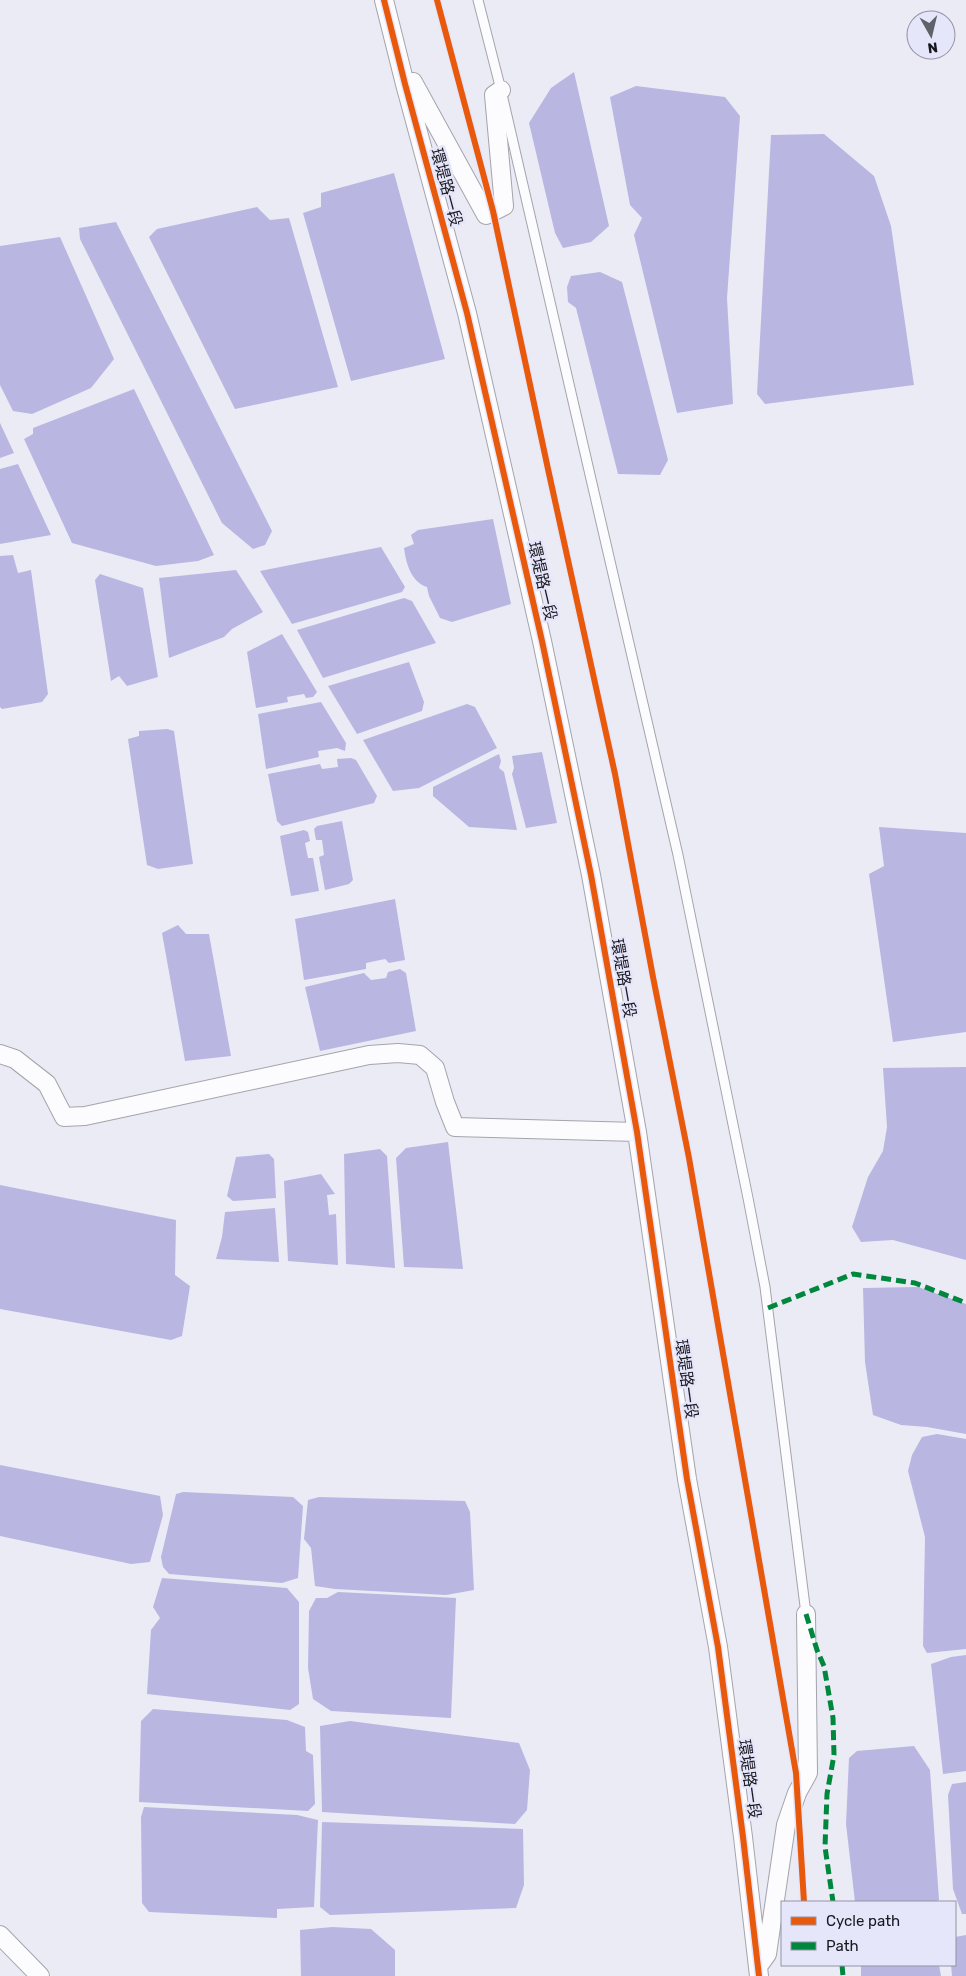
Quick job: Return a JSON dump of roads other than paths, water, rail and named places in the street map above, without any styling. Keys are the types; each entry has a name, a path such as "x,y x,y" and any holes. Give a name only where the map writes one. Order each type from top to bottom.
{"street":[{"name":"環堤路一段","path":"384,0 468,313 542,640 591,875 638,1132 687,1478 718,1647 759,1971"},
{"path":"405,84 413,82 486,215 504,206 494,95 501,90"},
{"path":"0,1054 15,1059 47,1084 64,1118 85,1116 369,1055 398,1053 420,1055 436,1068 445,1102 455,1127 638,1132"},
{"path":"759,1971 767,1954 786,1825 797,1793 808,1773 806,1614"},
{"path":"0,1935 40,1976"}],"lane":[{"path":"478,0 501,90 675,846 748,1198 766,1287 806,1614"}],"water":[{"path":"574,72 609,226 591,242 563,248 555,233 529,123 551,88"},
{"path":"636,86 725,97 740,116 727,298 733,404 677,413 634,235 642,218 630,205 610,97"},
{"path":"824,134 874,176 891,226 914,385 765,404 757,394 771,135"},
{"path":"394,173 445,359 351,381 303,213 321,207 321,193"},
{"path":"257,207 270,220 289,218 338,387 235,409 149,237 157,229"},
{"path":"116,222 272,531 265,545 253,549 222,523 80,239 79,228"},
{"path":"60,237 114,359 91,388 32,414 13,411 0,385 0,246"},
{"path":"600,272 622,282 668,460 660,475 618,474 576,308 568,302 567,287 571,276"},
{"path":"134,389 214,555 198,561 156,566 72,543 24,439 33,434 33,428"},
{"path":"0,423 14,453 0,458"},
{"path":"18,464 51,535 0,544 0,469"},
{"path":"493,519 511,604 452,622 440,618 429,596 427,587 417,581 410,571 404,548 414,544 411,535 418,530"},
{"path":"381,547 405,587 402,592 292,624 260,571"},
{"path":"13,555 18,573 31,570 48,694 42,702 2,709 0,707 0,556"},
{"path":"236,570 263,612 232,629 224,637 169,658 159,578"},
{"path":"100,574 143,588 158,677 127,686 119,676 111,681 95,580"},
{"path":"404,598 412,601 436,643 323,678 297,630"},
{"path":"282,634 317,692 313,697 306,698 304,694 287,697 288,702 256,708 247,652"},
{"path":"409,662 424,702 422,711 357,734 328,686"},
{"path":"321,702 346,743 345,751 337,748 318,751 319,757 266,769 258,714"},
{"path":"467,704 475,707 497,748 419,788 393,791 363,740"},
{"path":"167,729 174,731 193,864 158,869 147,865 128,739 139,736 139,731"},
{"path":"542,752 557,823 526,828 512,774 514,768 512,756"},
{"path":"499,754 501,761 499,768 504,772 517,830 469,827 433,796 433,787"},
{"path":"351,758 356,760 377,796 374,803 282,826 277,821 268,774 320,764 322,769 338,767 337,759"},
{"path":"342,821 353,880 349,884 325,890 319,857 324,855 322,840 316,840 314,829 317,826"},
{"path":"879,827 966,833 966,1032 893,1042 869,874 884,866"},
{"path":"304,830 308,832 310,841 305,843 308,858 313,858 319,891 291,896 280,836"},
{"path":"395,899 405,960 389,963 385,959 366,963 366,969 304,980 295,919"},
{"path":"178,925 186,934 209,934 231,1056 185,1061 162,933"},
{"path":"400,969 406,973 416,1031 320,1051 305,987 364,973 371,980 386,978 388,972"},
{"path":"966,1067 966,1260 893,1240 861,1242 852,1227 868,1177 883,1151 887,1127 883,1068"},
{"path":"448,1142 463,1269 404,1267 396,1158 406,1148"},
{"path":"380,1149 387,1156 395,1268 346,1264 344,1154"},
{"path":"269,1154 274,1159 276,1198 233,1201 227,1196 236,1157"},
{"path":"321,1174 335,1194 327,1195 329,1215 336,1214 338,1265 288,1261 284,1181"},
{"path":"0,1185 176,1220 175,1275 190,1286 182,1336 171,1340 0,1309"},
{"path":"275,1208 279,1262 216,1259 222,1237 225,1212"},
{"path":"918,1287 966,1304 966,1434 927,1427 901,1425 873,1415 865,1362 863,1288"},
{"path":"937,1434 966,1439 966,1649 927,1653 923,1646 925,1537 908,1471 912,1455 922,1437"},
{"path":"0,1465 160,1496 163,1515 150,1562 131,1564 0,1536"},
{"path":"183,1492 293,1497 303,1506 298,1578 282,1583 169,1574 163,1567 161,1557 176,1494"},
{"path":"319,1497 465,1501 470,1512 474,1590 446,1595 335,1589 315,1586 311,1548 304,1539 308,1500"},
{"path":"162,1578 287,1588 299,1602 299,1704 290,1710 147,1694 151,1630 160,1618 153,1607"},
{"path":"338,1592 456,1598 451,1718 331,1711 313,1699 308,1668 309,1611 316,1598 327,1598"},
{"path":"966,1655 966,1771 943,1774 931,1664 951,1657"},
{"path":"153,1709 287,1720 305,1727 306,1751 313,1755 315,1804 308,1811 139,1802 141,1721"},
{"path":"350,1721 519,1743 530,1770 527,1810 515,1824 322,1812 320,1726"},
{"path":"914,1746 930,1770 939,1900 855,1901 846,1824 849,1758 857,1751"},
{"path":"966,1782 966,1914 962,1914 953,1889 948,1795 952,1784"},
{"path":"144,1807 297,1815 318,1820 314,1907 277,1909 277,1918 149,1912 142,1903 141,1817"},
{"path":"322,1822 523,1829 524,1885 516,1908 330,1915 320,1907"},
{"path":"332,1927 371,1929 395,1950 395,1976 301,1976 300,1930"},
{"path":"966,1935 966,1976 952,1976 951,1966 956,1966 956,1937"},
{"path":"861,1966 939,1966 941,1976 861,1976"}]}
